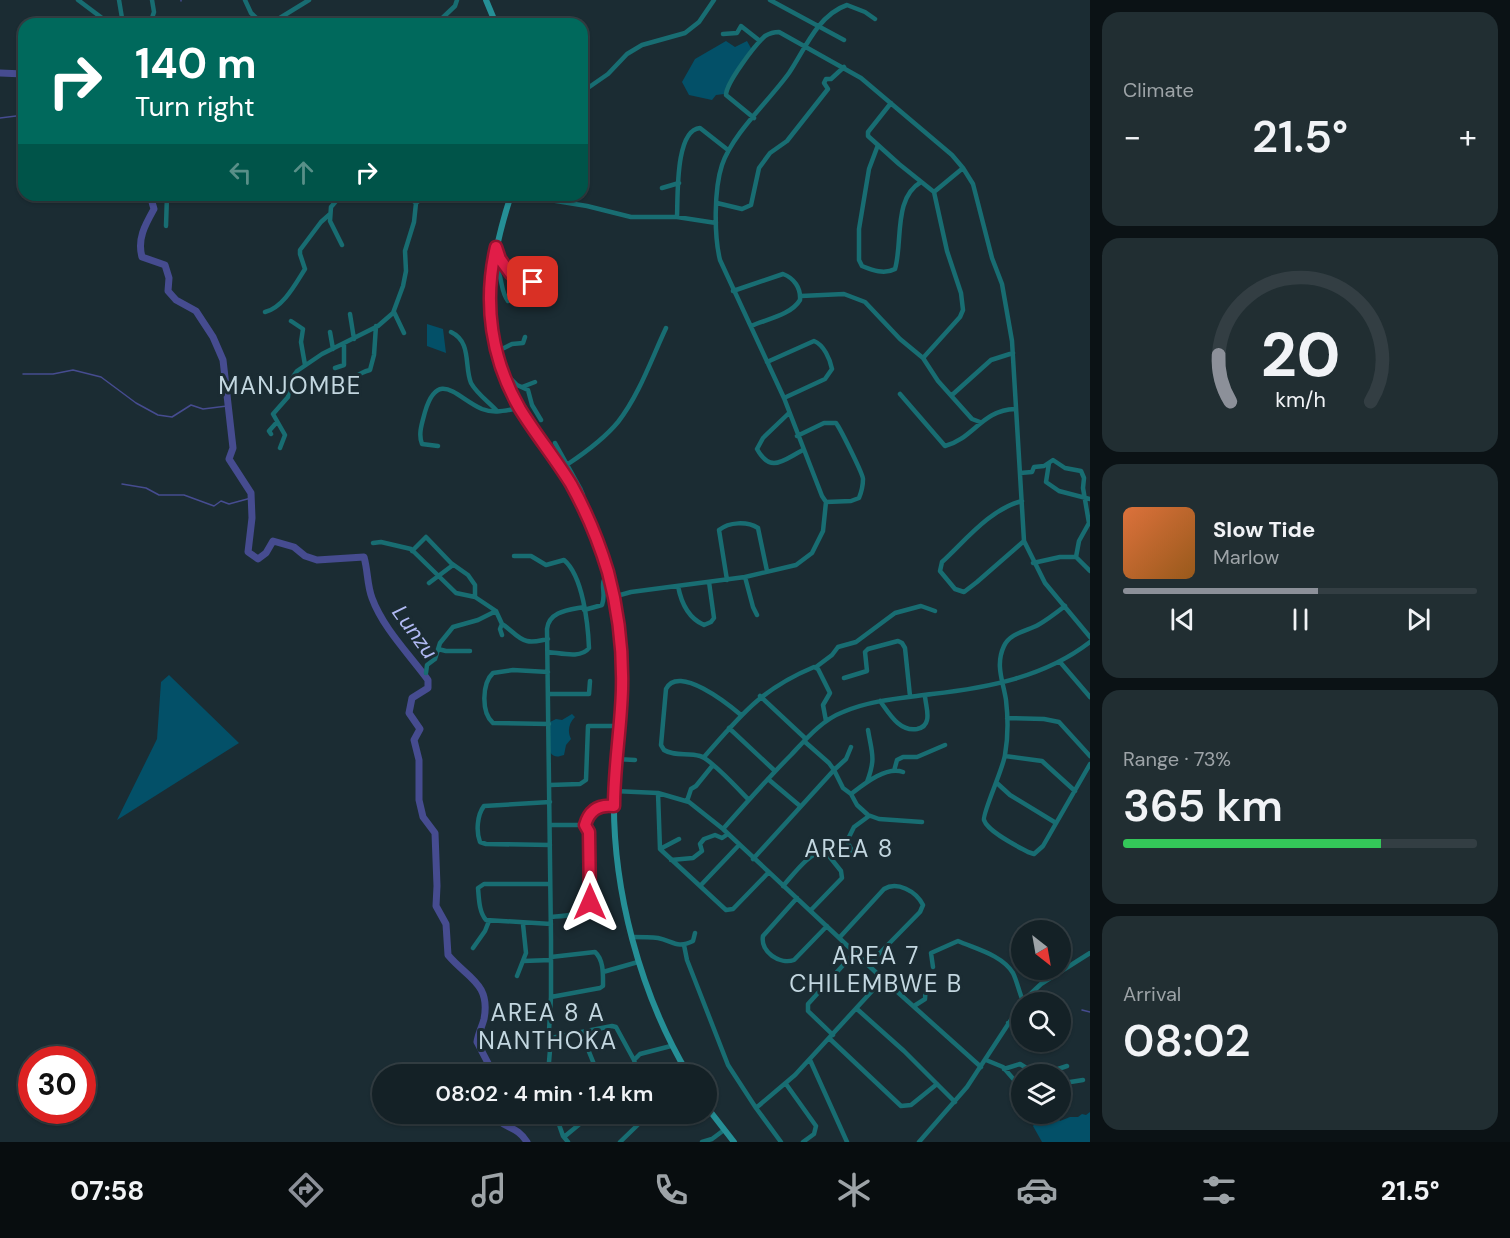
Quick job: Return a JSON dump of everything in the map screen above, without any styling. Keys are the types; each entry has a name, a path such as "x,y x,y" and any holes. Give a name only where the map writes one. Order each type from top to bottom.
{"main road":[{"path":"487,1 494,18"},
{"path":"509,201 493,265 490,315 498,360 520,408 561,468 579,500 608,572 620,640 619,726 614,806 621,881 638,962 671,1046 682,1064"},
{"path":"717,1121 734,1142"}],"street":[{"path":"78,0 102,18"},
{"path":"119,0 122,18"},
{"path":"152,0 154,12 152,18"},
{"path":"245,0 251,13 256,18"},
{"path":"280,18 309,0"},
{"path":"442,18 455,6 457,0"},
{"path":"588,88 608,74 627,54 642,45 685,33 699,22 714,0"},
{"path":"770,0 844,40"},
{"path":"613,597 631,592 745,577 796,566 812,553 823,531 826,502 788,414 784,398 717,249 717,204 721,167 728,150 789,74 818,27 833,12 847,5 851,0"},
{"path":"847,5 875,19"},
{"path":"723,34 737,33 741,26 760,41"},
{"path":"754,118 726,95 726,91 730,81 760,41 770,33 778,32 861,78 952,155 963,168 976,190 992,258 1002,284 1013,353 1024,541 1045,583 1090,637"},
{"path":"717,204 742,209 751,205 759,168 770,153 786,141 807,117 828,88 824,83 826,79 831,79 844,67"},
{"path":"891,103 868,132 869,137 934,192 947,251 961,293 963,310 960,317 923,358"},
{"path":"676,217 682,149 686,139 696,128 705,131 728,150"},
{"path":"878,145 869,169 859,229 859,260 862,266 878,272 889,272 894,269 904,204 913,189 921,182"},
{"path":"934,192 963,168"},
{"path":"662,188 679,183"},
{"path":"166,226 167,201"},
{"path":"265,312 278,305 299,279 305,266 300,250 330,214 334,202 337,201"},
{"path":"280,448 285,435 273,414 288,398 290,381 297,371 387,320 394,312 403,286 406,270 405,251 414,222 416,203 419,201"},
{"path":"556,201 631,216 676,217 716,223"},
{"path":"330,214 335,233 342,245"},
{"path":"496,247 500,259 511,274 524,276 533,282 542,298"},
{"path":"493,265 500,278 502,294 508,301 548,284"},
{"path":"734,291 783,273 792,278 798,287 801,296 798,303 790,310 751,326"},
{"path":"801,296 844,294 859,299 869,306 900,339 923,358 929,369 972,419 980,422"},
{"path":"394,312 404,333"},
{"path":"350,314 354,339"},
{"path":"291,321 303,329 301,342 305,365"},
{"path":"343,392 360,373 370,370 374,355 376,326"},
{"path":"568,464 592,448 616,424 640,387 666,328"},
{"path":"330,332 333,349"},
{"path":"452,332 463,342 470,378 475,390 497,411"},
{"path":"498,360 502,349 512,344 523,343 525,338"},
{"path":"767,362 814,342 820,345 830,360 832,369 825,380 784,398"},
{"path":"336,368 344,365 344,345"},
{"path":"952,395 991,360 1013,353"},
{"path":"501,369 528,390 532,405 540,420"},
{"path":"522,387 535,382"},
{"path":"438,446 425,445 421,442 421,426 433,393 451,390 483,409 497,411 520,408"},
{"path":"900,394 945,446 963,437 996,412 1015,409"},
{"path":"788,414 763,438 757,449 770,464 803,450"},
{"path":"271,434 269,431 277,422"},
{"path":"797,436 824,423 836,423 841,429 854,462 862,472 863,478 858,498 851,501 826,502"},
{"path":"555,442 583,495 579,500"},
{"path":"1020,473 1032,472 1034,467 1044,466 1053,460 1065,468 1081,471 1084,478 1083,488 1088,499 1089,523 1079,541 1076,557"},
{"path":"1049,463 1046,482 1059,491 1088,499"},
{"path":"1022,501 1005,507 993,515 942,562 940,571 955,589 964,592 1024,541"},
{"path":"727,580 719,530 726,525 751,524 758,528 767,571"},
{"path":"412,550 426,537 453,564 468,575 475,585 475,597"},
{"path":"373,543 381,542 412,550 459,595 475,597 496,611 502,624 525,640 531,642 548,639"},
{"path":"514,555 531,556 546,566 564,560 573,571 584,609 589,638 588,651 581,654 548,652"},
{"path":"1033,563 1060,557 1076,557 1090,572"},
{"path":"429,583 453,564"},
{"path":"549,1064 551,917 548,624 552,617 563,612 602,605 604,598 602,582 608,572"},
{"path":"745,577 757,615"},
{"path":"678,586 684,606 698,622 704,625 714,618 709,582"},
{"path":"704,757 760,696 800,673 816,667 832,655 838,647 856,642 895,613 921,606 936,611"},
{"path":"1065,606 1041,623 1006,641 999,662 1007,718 1005,756 998,784 984,813 984,821 989,828 1034,854 1043,846 1090,764"},
{"path":"426,673 427,665 435,659 440,643 453,627 478,620 496,611"},
{"path":"502,624 500,629 502,635"},
{"path":"844,678 867,671 865,652 868,649 898,641 905,648 910,696"},
{"path":"723,829 805,740 826,721 841,712 880,701 974,689 1002,682 1060,662 1090,642"},
{"path":"438,649 471,651"},
{"path":"1060,662 1090,697"},
{"path":"816,667 830,693 823,705 826,721"},
{"path":"548,672 513,670 493,673 487,682 485,697 489,718 493,723 549,724"},
{"path":"548,694 589,694 590,681"},
{"path":"741,715 713,694 692,683 673,682 667,686 662,748 672,754 693,754 704,757 749,800"},
{"path":"880,701 898,724 917,729 923,726 927,719 925,695"},
{"path":"760,696 830,763 843,788 869,816 879,819 922,822"},
{"path":"1007,718 1044,718 1059,722 1090,756"},
{"path":"550,785 580,784 586,780 588,726 619,726"},
{"path":"729,728 775,771"},
{"path":"867,782 874,756 868,730"},
{"path":"894,771 897,760 916,757 945,745"},
{"path":"753,859 846,759 851,747"},
{"path":"1005,756 1042,761 1075,791"},
{"path":"616,759 635,760"},
{"path":"687,801 691,789 713,765"},
{"path":"851,794 867,782 894,771 903,772"},
{"path":"768,779 800,806"},
{"path":"998,784 1010,795 1056,823"},
{"path":"614,791 658,793 687,801 723,829 768,873 981,1067"},
{"path":"658,793 660,849 729,910 737,905 768,873"},
{"path":"550,802 484,806 479,817 478,834 480,842 486,844 550,845"},
{"path":"551,917 580,912 590,905 589,832 585,825 588,816 596,808 605,805 614,806"},
{"path":"853,853 847,841 854,827 869,816"},
{"path":"550,825 585,825"},
{"path":"671,860 693,858 702,851 700,844 704,839 715,835 722,838 728,834"},
{"path":"660,849 679,839"},
{"path":"701,885 739,845"},
{"path":"783,886 814,855 822,850 825,851 841,871 842,878 811,910"},
{"path":"550,884 480,885 478,888 483,917 489,921 551,924"},
{"path":"840,937 890,885 897,885 918,897 922,904 920,912 869,964"},
{"path":"797,898 763,936 763,943 771,955 779,960 792,962 827,926"},
{"path":"473,948 489,921"},
{"path":"517,976 526,948 523,924"},
{"path":"632,937 654,938 684,945 693,941 695,933"},
{"path":"933,967 931,953 958,941 988,953 1004,963 1012,973 1019,992"},
{"path":"684,945 687,960 728,1065 782,1142"},
{"path":"523,961 596,952 600,957 603,986 551,997"},
{"path":"855,952 808,1004 808,1011 901,1106 911,1105 937,1084"},
{"path":"1033,992 1045,981 1090,953"},
{"path":"603,972 638,962"},
{"path":"756,1108 786,1084 810,1060 883,979"},
{"path":"914,1006 925,999 926,982"},
{"path":"857,1009 955,1102"},
{"path":"919,1142 955,1102 986,1060 1011,1018"},
{"path":"551,1038 612,1026 616,1028 635,1064"},
{"path":"581,1032 594,1064"},
{"path":"634,1060 640,1054 671,1046"},
{"path":"810,1060 847,1142"},
{"path":"986,1060 1004,1069 1011,1077"},
{"path":"1004,1069 1011,1067"},
{"path":"1071,1082 1083,1080"},
{"path":"786,1084 816,1126 814,1134 803,1142"},
{"path":"559,1124 566,1140 582,1124"},
{"path":"620,1142 639,1124"},
{"path":"702,1142 712,1139 724,1130"}],"shaded area":[{"path":"726,41 735,47 747,41 752,50 729,81 724,94 716,95 712,100 689,95 682,82 695,59"},
{"path":"427,324 443,329 446,353 427,346"},
{"path":"169,675 239,743 117,820 157,739 161,682"},
{"path":"572,714 575,717 569,727 571,739 566,745 564,755 555,756 550,752 550,722 556,719 562,720"},
{"path":"1090,1112 1090,1142 1042,1142 1033,1126 1035,1124 1071,1124 1071,1117 1086,1115"}],"waterway":[{"name":"Lunzu","path":"0,73 18,74"},
{"path":"0,118 18,116"},
{"name":"Lunzu","path":"152,201 154,209 141,238 142,257 165,265 169,278 168,291 176,300 196,311 213,337 223,360 233,448 229,459 251,493 252,518 248,552 258,559 266,553 273,541 294,547 305,556 317,560 364,557 370,593 377,609 428,680 428,688 412,698 409,713 420,729 414,740 419,760 419,800 423,817 435,833 437,886"},
{"path":"23,374 53,374 73,370 101,377 136,403 158,415 172,417 191,405 203,409 227,406"},
{"path":"122,484 146,488 159,495 184,495 214,506 221,501 229,504 251,498"},
{"name":"Lunzu","path":"437,886 436,906 446,924 448,955 476,982 484,997 484,1019 477,1042 488,1064"},
{"path":"1082,1010 1090,1012"},
{"name":"Lunzu","path":"504,1124 518,1132 527,1142"}],"district":[{"name":"MANJOMBE","path":"290,385"},
{"name":"AREA 8","path":"849,848"},
{"name":"AREA 7 CHILEMBWE B","path":"876,969"},
{"name":"AREA 8 A NANTHOKA","path":"548,1026"}],"route":[{"path":"533,282 524,276 511,274 500,259 496,247 490,293 491,329 495,348 506,382 520,408 571,484 601,551 608,572 620,640 622,687 614,806 605,805 596,808 588,816 585,825 589,832 590,902"}]}
